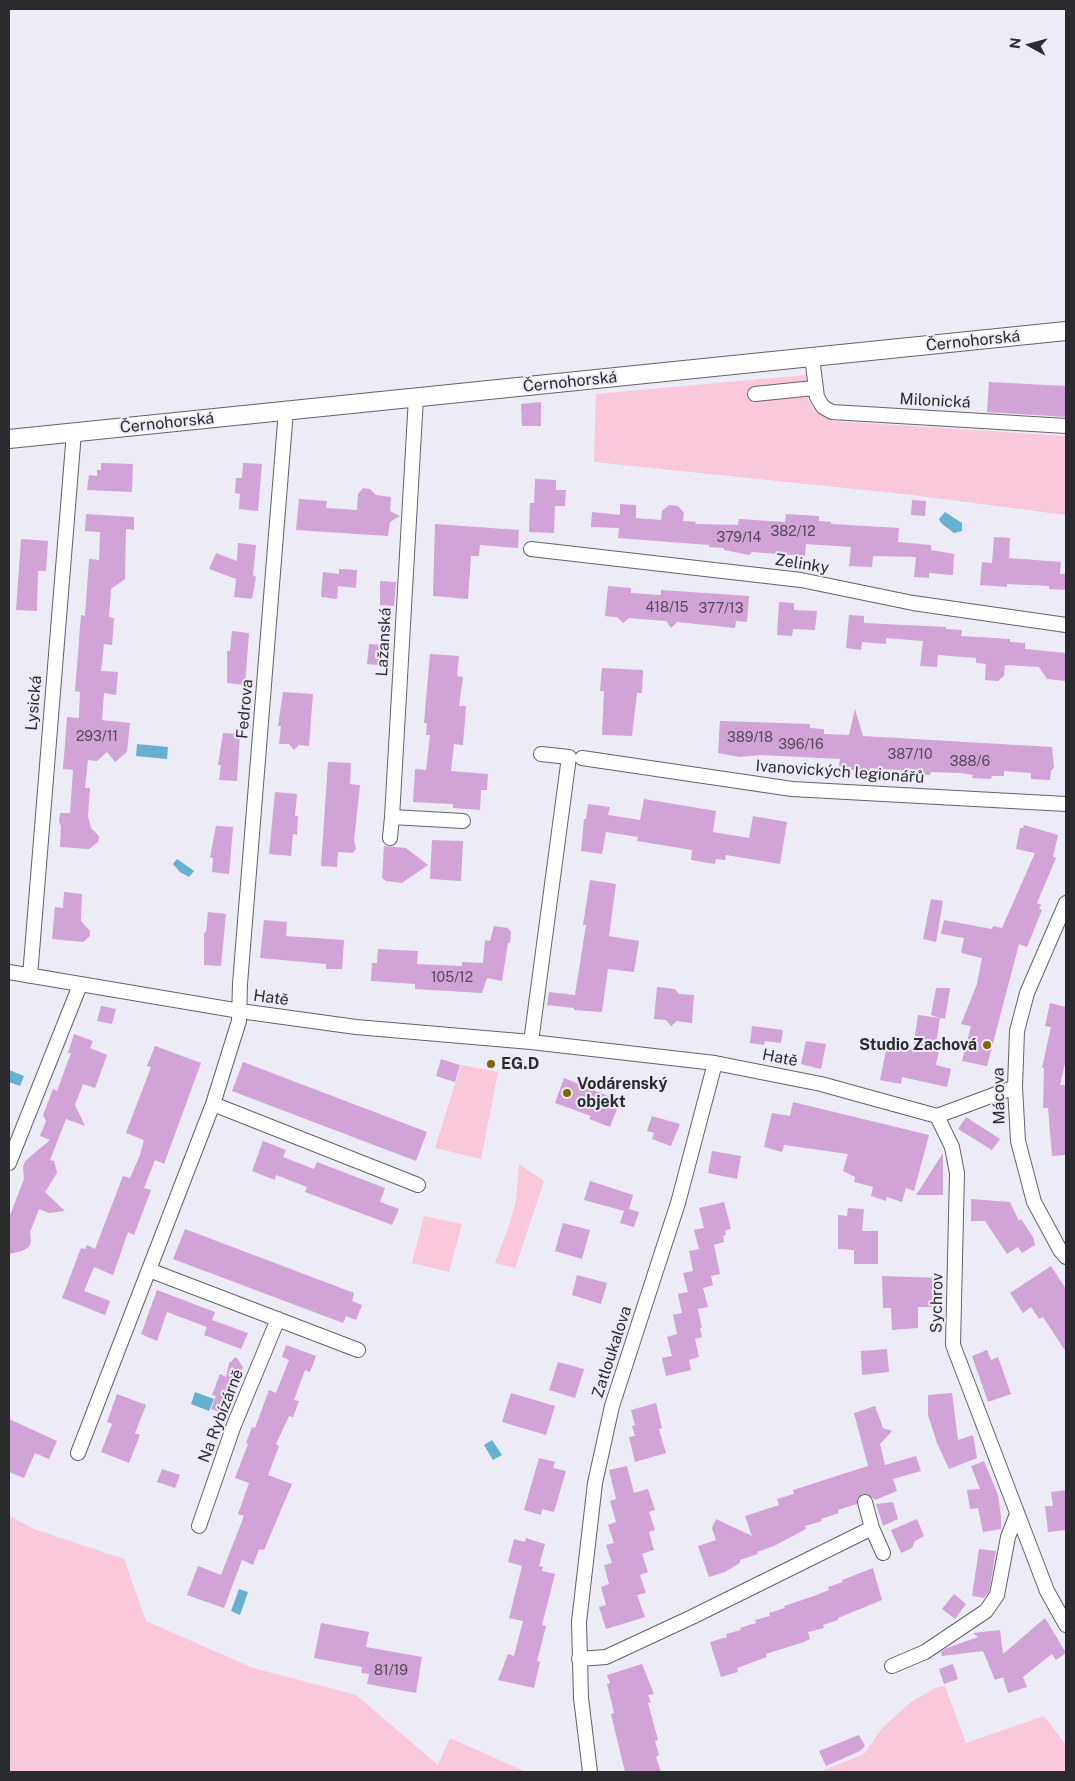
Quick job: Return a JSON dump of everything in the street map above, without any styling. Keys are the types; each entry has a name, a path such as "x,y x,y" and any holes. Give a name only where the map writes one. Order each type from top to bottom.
{"street":[{"name":"Černohorská","path":"9,439 1066,331"},
{"name":"Milonická","path":"812,357 814,388 823,407 832,412 1066,426"},
{"path":"756,394 814,388"},
{"name":"Lažanská","path":"390,838 416,397"},
{"name":"Fedrova","path":"240,1011 240,984 286,410"},
{"name":"Lysická","path":"30,976 74,432"},
{"name":"Zelinky","path":"532,549 800,580 913,603 1066,625"},
{"path":"531,1042 569,757 541,754"},
{"name":"Ivanovických legionářů","path":"582,758 792,789 1066,804"},
{"path":"392,816 464,821"},
{"name":"Mácova","path":"1066,903 1027,993 1017,1031 1015,1087 1018,1141 1034,1202 1060,1250 1066,1257"},
{"name":"Hatě","path":"9,972 240,1011 356,1027 531,1042 715,1063 821,1084 938,1116"},
{"path":"9,1162 80,985"},
{"path":"78,1452 213,1104 239,1021 240,1011"},
{"name":"Zatloukalova","path":"590,1772 581,1698 579,1622 595,1483 610,1416 678,1203 715,1063"},
{"path":"938,1116 1015,1087"},
{"path":"213,1104 418,1185"},
{"name":"Sychrov","path":"938,1116 952,1147 957,1173 953,1345 1047,1591 1066,1625"},
{"path":"149,1270 358,1350"},
{"name":"Na Rybízárně","path":"199,1526 234,1425 278,1319"},
{"path":"865,1502 872,1528 883,1553"},
{"path":"892,1666 925,1652 986,1611 997,1595 1008,1537 1017,1514"},
{"path":"579,1660 606,1656 623,1649 872,1528"}],"shaded area":[{"path":"806,375 808,400 816,412 832,421 1066,436 1066,515 913,495 594,462 596,394"},
{"path":"461,1065 498,1072 481,1159 435,1148"},
{"path":"519,1164 544,1181 515,1268 495,1263 516,1201"},
{"path":"424,1216 462,1224 449,1272 412,1263"},
{"path":"9,1516 34,1529 124,1559 146,1621 253,1668 356,1695 438,1765 450,1738 526,1772 9,1772"},
{"path":"945,1686 966,1743 1044,1716 1066,1745 1066,1772 819,1772 864,1754 882,1728 911,1702 935,1688"}],"water":[{"path":"945,512 962,523 962,531 954,533 941,523 939,519"},
{"path":"137,744 168,747 167,759 136,756"},
{"path":"177,859 194,871 189,877 180,872 173,864"},
{"path":"9,1070 24,1076 20,1086 9,1082"},
{"path":"195,1392 214,1399 209,1411 191,1404"},
{"path":"492,1440 502,1455 493,1460 484,1445"},
{"path":"239,1589 248,1592 240,1615 231,1611"}],"building":[{"path":"989,382 1066,386 1066,417 987,412"},
{"path":"541,402 541,426 522,426 521,404"},
{"path":"101,463 133,464 132,492 87,490 89,475 97,476 97,470 101,470"},
{"path":"243,463 262,464 258,511 239,509 240,494 235,493 236,478 242,478"},
{"path":"535,479 556,480 556,490 566,490 565,506 555,506 554,533 529,532 530,503 534,503"},
{"path":"363,488 370,489 376,495 391,497 390,511 400,516 390,522 388,536 296,530 299,499 327,501 326,508 357,510 358,494"},
{"path":"912,500 926,501 925,516 911,515"},
{"path":"620,504 636,505 636,518 661,520 662,511 669,505 678,506 684,513 683,521 696,522 695,524 738,525 739,519 785,522 786,514 819,516 819,521 831,522 831,524 899,528 898,542 931,545 931,550 954,554 953,575 929,573 929,578 914,577 916,557 873,556 872,567 849,566 851,547 806,544 805,556 752,552 749,555 724,550 724,548 709,547 709,545 618,538 619,528 591,527 592,512 620,515"},
{"path":"86,514 134,517 134,530 126,529 125,579 111,589 109,617 114,618 112,645 104,644 101,671 118,672 116,695 104,693 102,720 130,723 127,752 115,762 107,752 97,761 88,760 85,788 90,788 88,816 91,828 99,836 98,842 89,849 60,847 61,826 59,822 60,813 70,813 73,770 63,769 67,717 79,718 80,692 75,691 81,615 85,616 89,559 99,560 100,532 85,531"},
{"path":"435,524 519,530 518,548 480,545 479,556 471,556 468,599 433,596"},
{"path":"994,537 1010,538 1009,558 1061,562 1060,574 1066,574 1066,590 1049,589 1049,586 1007,584 1007,587 980,585 982,562 992,563"},
{"path":"21,539 48,541 46,571 38,571 37,611 16,610"},
{"path":"238,543 256,545 253,575 256,577 252,599 234,597 236,579 209,569 216,553 237,561"},
{"path":"339,569 357,570 356,588 338,586 337,599 321,597 323,572 339,574"},
{"path":"380,581 396,582 394,606 380,605"},
{"path":"608,586 631,588 631,593 661,595 661,590 749,596 747,622 736,621 735,628 677,622 671,628 666,621 629,618 623,623 617,617 605,616"},
{"path":"779,602 794,603 794,610 817,611 815,630 793,629 792,636 777,635"},
{"path":"849,615 864,616 864,623 946,627 946,629 962,630 961,636 1010,639 1010,642 1025,643 1025,649 1066,653 1066,681 1047,679 1039,667 1005,665 1004,676 998,681 985,680 986,664 976,663 976,658 938,655 937,667 920,666 923,641 886,638 886,644 862,642 861,650 846,648"},
{"path":"232,631 249,633 245,685 227,683 227,651 230,651"},
{"path":"369,644 382,645 380,665 367,664"},
{"path":"430,654 459,656 457,676 463,677 459,706 466,706 463,745 454,744 451,771 488,774 487,790 481,790 480,810 453,808 453,804 413,802 415,769 426,770 430,735 426,735 427,723 424,723"},
{"path":"602,668 643,670 642,693 637,693 632,736 602,735 604,691 600,691"},
{"path":"283,692 313,694 309,746 299,745 294,750 289,744 279,744 281,726 278,726"},
{"path":"855,709 863,736 1052,747 1054,767 1051,771 1050,780 1031,779 1031,773 1004,771 1004,776 992,776 991,779 972,778 973,775 960,773 931,772 930,775 912,774 912,771 870,768 870,771 851,770 851,767 839,766 840,759 761,755 739,757 718,753 720,721 810,724 810,728 824,729 824,734 849,735"},
{"path":"223,733 240,734 237,781 219,780 221,765 218,765"},
{"path":"328,762 351,763 350,784 360,785 354,840 356,849 353,853 338,852 337,867 321,866"},
{"path":"275,792 297,794 295,816 298,816 297,835 293,834 291,856 269,854"},
{"path":"644,799 716,811 713,832 749,838 753,816 787,822 780,864 726,855 725,860 716,859 715,864 691,860 692,850 637,841 638,837 606,832 602,854 581,851 584,819 586,819 588,804 610,807 608,815 640,820"},
{"path":"1024,825 1058,835 1053,857 1056,858 1037,903 1041,905 1039,909 1042,910 1027,947 1019,944 987,1066 962,1061 971,1026 961,1024 977,984 982,958 961,953 964,938 941,934 944,920 992,929 993,926 1002,928 1035,853 1016,849 1020,828 1023,828"},
{"path":"216,826 233,827 229,874 212,872 213,858 210,857"},
{"path":"432,840 463,841 461,881 430,879"},
{"path":"384,846 406,848 428,865 402,883 386,881 382,878"},
{"path":"590,880 616,884 609,936 639,941 634,972 608,969 602,1012 574,1010 574,1008 547,1005 549,992 575,995 586,925 583,925"},
{"path":"64,892 82,894 81,921 90,931 90,936 83,942 52,939 55,907 63,908"},
{"path":"931,899 943,901 936,942 923,939"},
{"path":"208,912 226,914 221,966 204,965 204,932 206,933"},
{"path":"264,920 287,922 286,936 344,940 342,969 326,969 326,964 260,958"},
{"path":"494,926 508,928 511,932 510,943 508,943 502,981 487,978 482,993 415,989 415,984 371,981 372,963 377,963 378,949 418,951 417,964 462,966 462,962 483,963 485,940 490,941"},
{"path":"657,987 675,989 679,994 694,995 692,1023 677,1021 671,1026 666,1020 654,1019"},
{"path":"936,988 950,988 945,1019 931,1015"},
{"path":"1050,1003 1066,1007 1066,1059 1060,1085 1066,1085 1066,1155 1052,1156 1048,1108 1043,1108 1044,1068 1042,1068 1051,1027 1045,1026"},
{"path":"101,1006 116,1009 112,1024 97,1021"},
{"path":"918,1015 940,1018 936,1044 940,1045 936,1065 951,1069 947,1087 902,1077 901,1084 880,1080 887,1045 913,1050"},
{"path":"752,1026 783,1030 781,1043 765,1041 764,1045 750,1043"},
{"path":"74,1034 93,1041 90,1048 107,1055 95,1088 83,1084 75,1105 85,1126 66,1119 50,1160 54,1161 57,1173 45,1192 65,1211 49,1213 39,1209 30,1232 31,1241 29,1247 9,1254 9,1218 24,1179 23,1167 25,1161 50,1140 40,1136 46,1121 43,1115 53,1089 57,1091 71,1053 68,1053"},
{"path":"806,1041 826,1044 821,1069 801,1064"},
{"path":"155,1046 201,1063 164,1164 155,1160 144,1188 151,1190 134,1235 128,1232 113,1275 94,1267 84,1291 110,1301 105,1315 62,1298 81,1248 85,1249 87,1245 95,1249 123,1176 130,1178 140,1155 144,1140 126,1133 151,1067 147,1066"},
{"path":"441,1059 460,1065 455,1082 436,1076"},
{"path":"243,1062 427,1132 416,1161 232,1091"},
{"path":"564,1078 620,1101 610,1127 589,1119 591,1116 555,1103"},
{"path":"793,1102 929,1135 914,1191 906,1188 902,1202 887,1197 886,1201 871,1196 873,1187 854,1182 855,1177 843,1171 848,1154 784,1145 782,1152 764,1147 772,1113 790,1116"},
{"path":"652,1116 680,1124 671,1146 652,1139 654,1133 647,1131"},
{"path":"966,1117 1000,1139 992,1150 958,1129"},
{"path":"263,1141 286,1150 283,1157 314,1169 317,1162 385,1188 380,1202 399,1209 392,1225 305,1192 307,1187 276,1175 275,1180 252,1171"},
{"path":"712,1151 741,1156 737,1179 708,1173"},
{"path":"943,1153 943,1195 916,1195"},
{"path":"590,1181 633,1195 629,1209 639,1212 634,1227 620,1223 624,1211 584,1200"},
{"path":"971,1199 1010,1202 1019,1221 1021,1219 1033,1237 1035,1245 1022,1253 1018,1247 1007,1254 985,1221 971,1221"},
{"path":"724,1202 731,1229 725,1230 724,1242 714,1245 720,1274 711,1276 713,1285 703,1288 708,1307 698,1309 702,1337 695,1339 699,1357 689,1360 691,1370 666,1376 662,1358 672,1356 667,1337 677,1334 673,1315 682,1313 678,1294 688,1292 683,1273 693,1271 689,1251 699,1249 694,1230 704,1228 699,1208"},
{"path":"848,1208 864,1209 862,1231 878,1231 878,1264 854,1264 854,1250 838,1249 838,1215 847,1216"},
{"path":"563,1223 590,1230 582,1259 555,1251"},
{"path":"185,1229 354,1293 352,1301 362,1305 356,1320 346,1316 343,1323 173,1259"},
{"path":"1051,1266 1066,1289 1066,1352 1043,1317 1039,1319 1031,1307 1023,1313 1010,1293"},
{"path":"577,1275 607,1283 601,1304 572,1295"},
{"path":"882,1276 941,1278 941,1307 918,1307 918,1328 892,1330 891,1308 883,1308"},
{"path":"157,1290 215,1312 212,1320 248,1333 241,1349 204,1335 207,1327 167,1312 157,1341 141,1334"},
{"path":"286,1345 316,1356 310,1372 305,1370 294,1400 299,1401 293,1417 289,1416 276,1444 279,1446 268,1475 292,1484 264,1550 259,1549 253,1565 242,1560 224,1608 187,1595 198,1566 221,1575 244,1516 238,1514 249,1483 235,1478 248,1444 246,1443 252,1427 255,1428 269,1390 276,1393 289,1360 282,1357"},
{"path":"887,1349 889,1372 862,1375 861,1351"},
{"path":"987,1350 991,1360 998,1357 1011,1394 988,1402 972,1356"},
{"path":"236,1357 243,1367 225,1414 211,1409 216,1396 212,1395 220,1374 226,1377 229,1363"},
{"path":"558,1362 584,1369 575,1398 549,1390"},
{"path":"511,1393 555,1406 546,1435 502,1422"},
{"path":"952,1393 958,1440 973,1435 977,1458 949,1469 937,1443 928,1415 928,1395"},
{"path":"117,1394 146,1405 135,1433 140,1435 129,1463 101,1452 112,1424 107,1422"},
{"path":"656,1403 662,1428 659,1429 666,1453 635,1462 629,1437 635,1436 632,1426 635,1425 631,1410"},
{"path":"875,1406 883,1428 892,1431 880,1444 885,1465 916,1456 921,1471 893,1479 897,1491 875,1500 868,1494 862,1494 857,1499 857,1504 838,1510 839,1513 821,1519 822,1521 805,1526 806,1529 774,1546 740,1560 740,1563 725,1572 709,1577 698,1546 716,1540 712,1528 716,1519 752,1536 745,1516 779,1505 777,1499 794,1494 793,1490 868,1466 854,1413"},
{"path":"9,1419 57,1441 49,1459 35,1453 24,1478 9,1472"},
{"path":"539,1458 555,1462 553,1468 566,1471 554,1512 542,1509 541,1515 524,1510"},
{"path":"984,1461 998,1495 1001,1529 983,1532 978,1508 970,1509 967,1490 980,1489 971,1466"},
{"path":"627,1466 634,1493 648,1489 655,1510 649,1512 655,1530 649,1532 654,1550 642,1554 648,1572 640,1575 646,1593 637,1595 645,1617 606,1629 599,1607 606,1605 601,1587 609,1584 604,1565 612,1563 606,1545 614,1543 608,1525 616,1522 610,1501 616,1499 609,1470"},
{"path":"162,1469 180,1475 175,1488 157,1482"},
{"path":"1066,1490 1066,1530 1048,1532 1045,1506 1053,1506 1051,1492"},
{"path":"893,1502 898,1519 883,1526 876,1504"},
{"path":"917,1519 924,1536 915,1541 912,1548 901,1553 891,1530"},
{"path":"526,1538 545,1544 539,1566 543,1567 542,1571 555,1574 542,1625 546,1626 537,1661 540,1662 534,1688 498,1680 508,1654 514,1656 523,1621 509,1618 522,1566 508,1562 514,1539 525,1542"},
{"path":"979,1549 996,1551 989,1592 984,1598 972,1596"},
{"path":"873,1568 882,1600 823,1625 824,1628 808,1632 810,1639 804,1642 766,1654 767,1657 737,1668 738,1672 721,1677 710,1642 727,1637 726,1634 756,1623 755,1620 770,1616 769,1613 829,1590 828,1587 843,1582 842,1580"},
{"path":"954,1594 966,1604 955,1619 942,1609"},
{"path":"1045,1618 1066,1653 1056,1660 1052,1654 1023,1677 1027,1687 1008,1693 1003,1677 995,1680 983,1651 942,1656 941,1652 947,1648 978,1637 973,1633 1000,1630 1003,1654"},
{"path":"321,1623 369,1632 366,1647 422,1657 416,1693 367,1684 369,1674 361,1673 362,1667 314,1658"},
{"path":"642,1664 654,1694 648,1695 651,1702 648,1703 658,1740 655,1741 659,1755 656,1757 661,1772 625,1772 611,1714 614,1713 607,1684 610,1683 607,1675"},
{"path":"953,1664 958,1679 944,1684 939,1669"},
{"path":"859,1735 865,1746 860,1751 826,1766 819,1751"}],"place":[{"name":"Studio Zachová","path":"987,1045"},
{"name":"EG.D","path":"491,1064"},
{"name":"Vodárenský objekt","path":"567,1093"}]}
